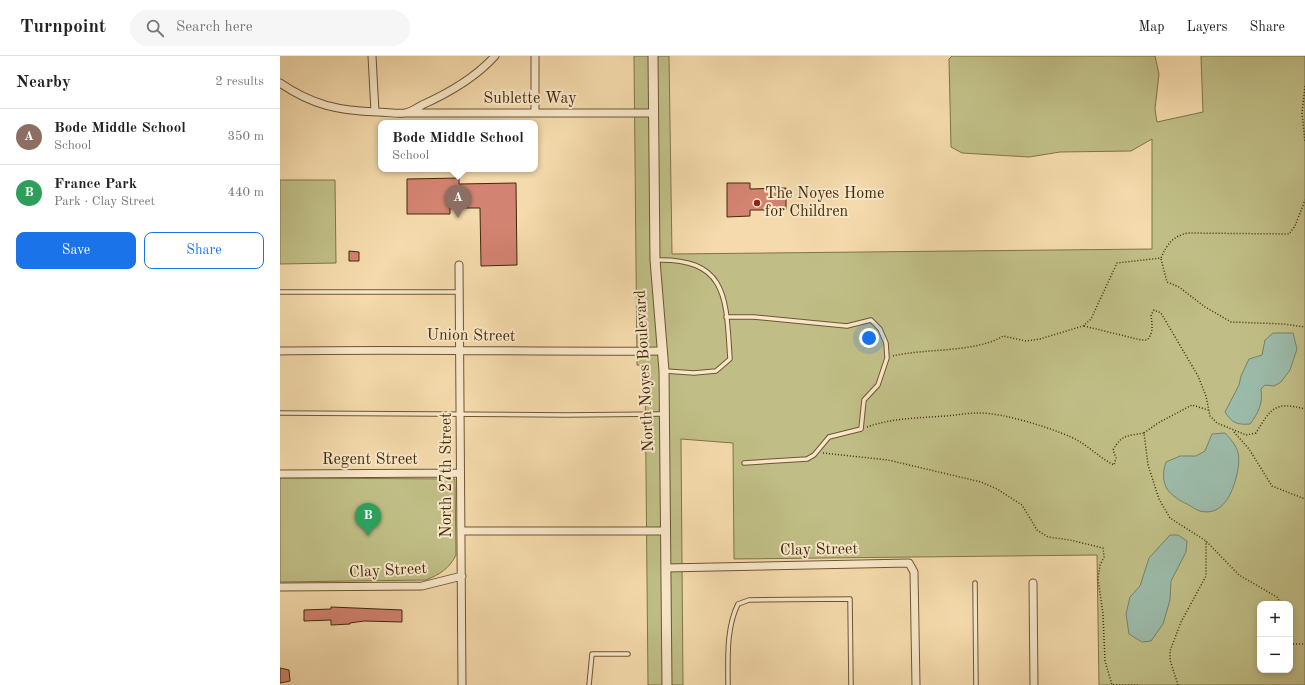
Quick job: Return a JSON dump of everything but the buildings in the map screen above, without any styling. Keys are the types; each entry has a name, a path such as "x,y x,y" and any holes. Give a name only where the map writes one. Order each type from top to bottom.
{"street":[{"path":"372,56 375,112"},
{"path":"407,113 463,83 488,64 495,56"},
{"path":"535,56 535,112"},
{"name":"North Noyes Boulevard","path":"653,56 655,260 664,371 667,685"},
{"name":"Sublette Way","path":"280,82 292,91 326,106 375,112 653,113"},
{"name":"North 27th Street","path":"459,265 462,685"},
{"name":"Union Street","path":"280,351 662,351"},
{"name":"Regent Street","path":"280,474 460,473"},
{"path":"461,531 665,531"},
{"name":"Clay Street","path":"666,568 908,563 914,572 916,685"},
{"name":"Clay Street","path":"280,587 315,588 422,586 462,576"},
{"path":"1033,583 1034,685"}],"lane":[{"path":"655,260 669,260 692,264 705,269 715,279 720,287 726,317 730,359 716,371 694,373 664,371"},
{"path":"280,292 456,290 459,292"},
{"path":"726,317 754,317 847,326 871,320 880,329 886,343 887,358 878,385 864,400 861,429 829,437 816,452 807,459 744,463"},
{"path":"280,413 567,415 664,414"},
{"path":"976,583 976,685"},
{"path":"728,685 728,659 733,615 738,604 749,600 850,599 851,685"},
{"path":"589,685 592,654 628,654"}],"path":[{"path":"1305,86 1302,113 1305,142"},
{"path":"1305,200 1295,226 1289,234 1188,233 1177,235 1165,247 1161,258 1167,282 1178,287 1205,307 1231,322 1284,324 1305,327"},
{"path":"887,358 901,354 974,346 997,340 1003,336 1026,341 1040,339 1083,326 1091,319 1117,263 1161,258"},
{"path":"1083,326 1141,340 1148,340 1151,336 1151,315 1154,310 1161,313 1198,376 1206,396 1210,416 1217,423 1246,435 1256,433 1270,413 1278,406 1288,405 1305,409"},
{"path":"861,429 883,421 980,413 1041,426 1070,436 1084,443 1114,465 1116,458 1113,450 1124,436 1144,434 1158,423 1192,405 1208,410"},
{"path":"1233,430 1249,449 1272,486 1305,499"},
{"path":"1144,434 1148,465 1159,499 1170,518 1206,541 1239,575 1277,597 1279,601"},
{"path":"816,452 888,460 981,482 997,489 1022,505 1037,530 1048,537 1070,540 1103,548 1104,556 1100,565 1098,579 1103,614 1105,661 1112,685 1140,685"},
{"path":"1178,685 1170,660 1170,652 1181,622 1206,576 1206,541"},
{"path":"1293,644 1305,644"}],"shaded area":[{"path":"634,56 669,56 672,254 1152,249 1152,139 1131,151 1060,152 1029,157 962,153 951,147 949,59 952,56 1155,56 1159,74 1155,109 1157,122 1203,112 1201,56 1305,56 1305,685 1099,685 1097,555 734,559 733,443 681,439 683,685 648,685 645,366 637,365"},
{"path":"280,180 335,180 336,263 280,264"},
{"path":"1273,333 1293,333 1297,349 1290,370 1281,382 1274,386 1265,385 1261,389 1260,407 1250,424 1235,422 1230,419 1225,412 1239,385 1241,376 1249,359 1262,355 1265,340"},
{"path":"1225,433 1236,447 1239,456 1237,474 1233,488 1226,502 1221,507 1208,512 1198,510 1176,498 1167,489 1164,482 1164,469 1166,462 1180,456 1196,456 1205,451 1212,434"},
{"path":"280,478 455,479 456,555 444,570 436,576 426,580 280,582"},
{"path":"1170,535 1178,535 1187,541 1186,552 1171,581 1170,600 1163,624 1151,641 1142,642 1129,634 1126,614 1130,597 1140,586 1149,558"}],"place":[{"name":"The Noyes Home for Children","path":"757,203"},
{"name":"Bode Middle School","path":"458,218"},
{"name":"France Park","path":"368,536"}]}
